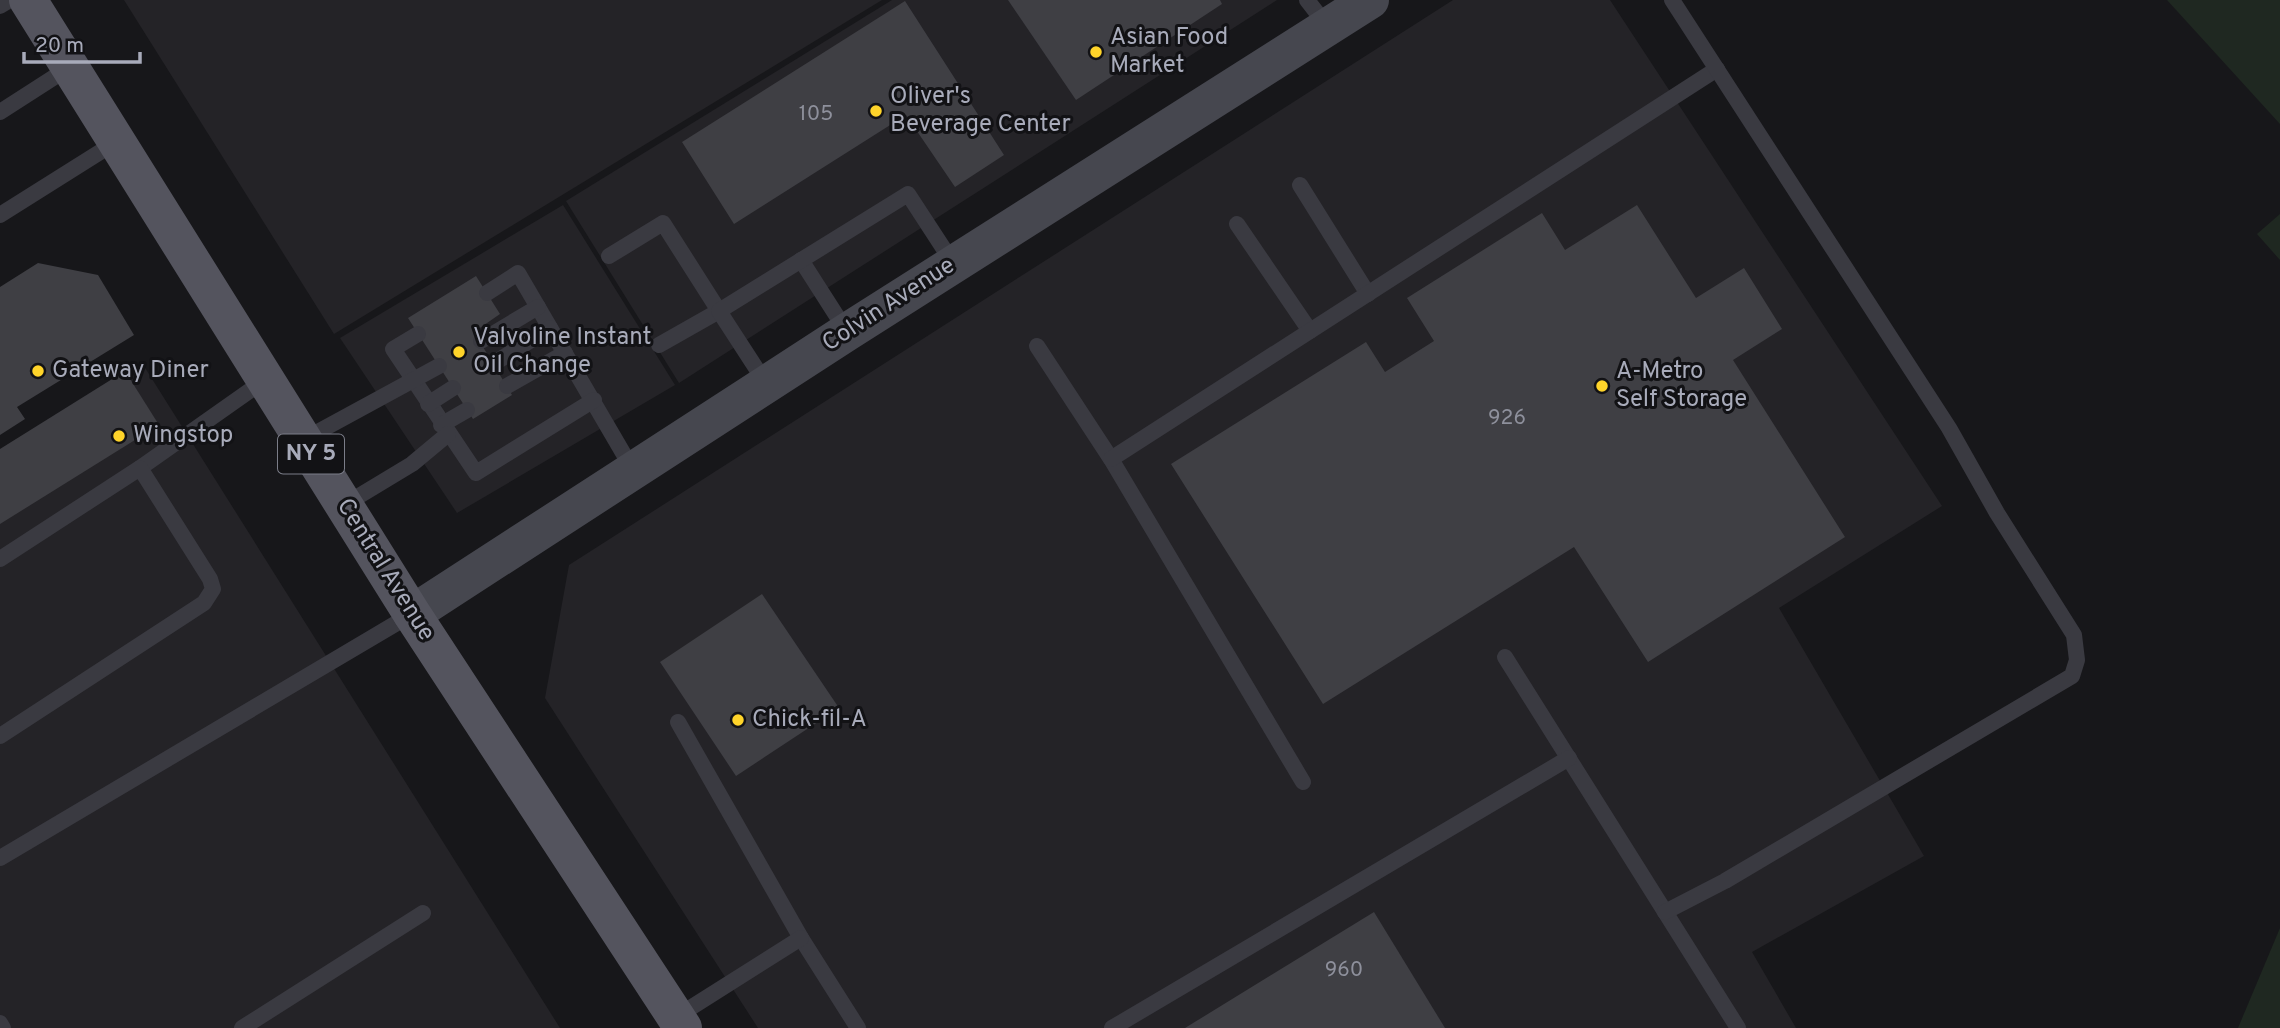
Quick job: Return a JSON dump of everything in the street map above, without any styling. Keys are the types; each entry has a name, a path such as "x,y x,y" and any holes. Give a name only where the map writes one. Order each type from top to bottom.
{"main road":[{"name":"Central Avenue","path":"28,0 412,614 679,1023"}],"street":[{"name":"Colvin Avenue","path":"412,614 953,263 1317,13 1370,0"}],"lane":[{"path":"0,6 10,0"},
{"path":"1665,912 1724,881 2072,676 2077,660 2074,635 1997,513 1949,428 1672,0"},
{"path":"0,112 70,67"},
{"path":"1111,460 1717,69"},
{"path":"0,215 117,141"},
{"path":"1300,186 1368,294"},
{"path":"659,345 908,194 953,263"},
{"path":"609,256 663,223 767,385"},
{"path":"1237,224 1310,331"},
{"path":"801,260 846,332"},
{"path":"487,293 518,273 633,470"},
{"path":"481,341 538,307"},
{"path":"493,364 550,328"},
{"path":"418,334 393,349 444,430 476,472 594,400"},
{"path":"1037,346 1111,460 1303,782"},
{"path":"507,386 565,353"},
{"path":"303,440 439,366"},
{"path":"0,559 140,468 265,380"},
{"path":"428,404 453,388"},
{"path":"344,505 412,464 467,410"},
{"path":"0,736 211,596 212,582 140,468"},
{"path":"0,858 412,614"},
{"path":"1505,657 1738,1028"},
{"path":"678,722 801,938 858,1028"},
{"path":"1112,1028 1569,758"},
{"path":"244,1028 422,913"},
{"path":"679,1023 801,938"},
{"path":"0,1023 3,1028"}],"shaded area":[{"path":"124,0 882,0 334,334"},
{"path":"892,0 1277,0 679,383 566,201"},
{"path":"1453,0 1610,0 1942,506 1779,608 1924,856 1752,952 1796,1028 758,1028 545,698 569,565"},
{"path":"2167,0 2280,0 2280,124"},
{"path":"563,205 675,385 457,513 340,338"},
{"path":"2280,214 2280,260 2257,234"},
{"path":"142,363 560,1028 0,1028 0,452"},
{"path":"2280,928 2280,1028 2238,1028"}],"building":[{"name":"Asian Food Market","path":"1008,0 1220,0 1222,4 1076,100"},
{"path":"905,1 1004,155 955,187 906,115 734,224 682,142"},
{"path":"1637,205 1696,298 1744,268 1782,329 1733,360 1845,537 1648,662 1574,547 1323,704 1171,464 1366,342 1385,372 1434,341 1407,298 1542,213 1565,250"},
{"name":"Gateway Diner","path":"38,263 98,275 134,335 17,407 25,419 0,435 0,287"},
{"name":"Valvoline Instant Oil Change","path":"476,276 500,314 474,332 512,395 473,419 408,318"},
{"path":"125,371 159,425 0,524 0,449"},
{"path":"762,594 839,708 736,776 660,662"},
{"path":"1374,912 1445,1028 1185,1028"}],"place":[{"name":"Asian Food Market","path":"1096,52"},
{"name":"Oliver's Beverage Center","path":"876,111"},
{"name":"Valvoline Instant Oil Change","path":"459,352"},
{"name":"Gateway Diner","path":"38,371"},
{"name":"A-Metro Self Storage","path":"1602,386"},
{"name":"Wingstop","path":"119,436"},
{"name":"Chick-fil-A","path":"738,720"}]}
